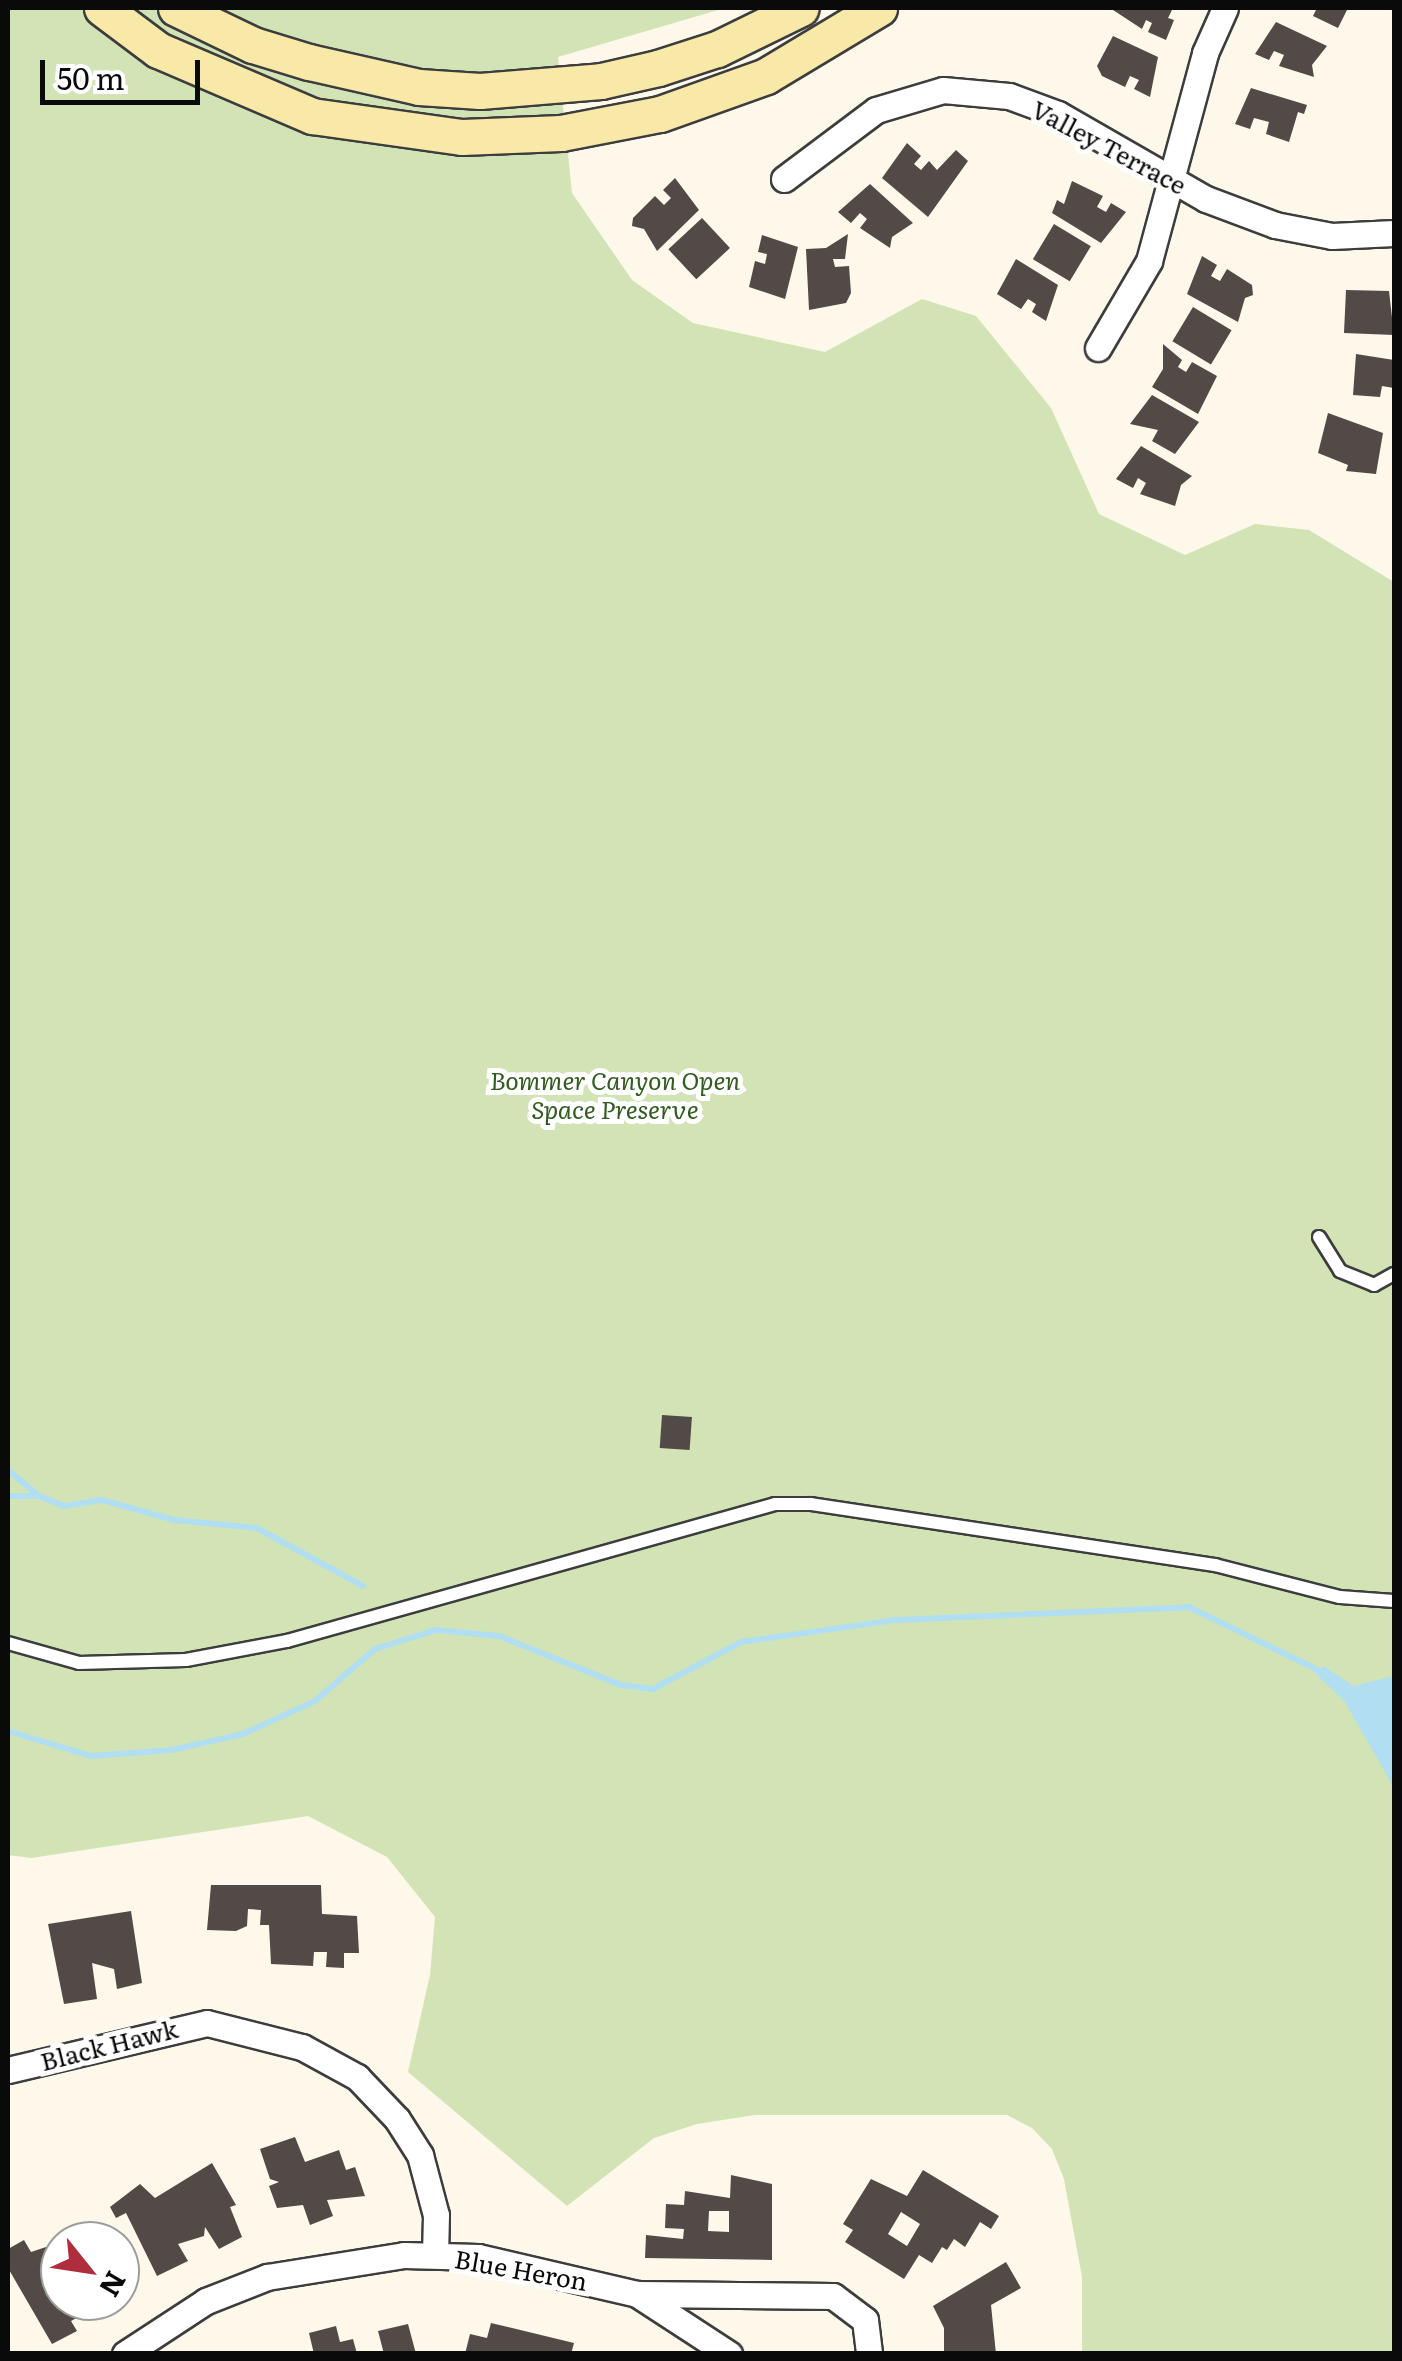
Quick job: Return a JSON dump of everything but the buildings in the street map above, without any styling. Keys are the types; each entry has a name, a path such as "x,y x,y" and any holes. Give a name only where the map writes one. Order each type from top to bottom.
{"street":[{"path":"102,8 158,50 312,116 462,136 561,133 660,114 766,76 879,8"},
{"path":"176,8 253,45 309,62 419,88 480,91 600,82 658,68 717,49 801,8"},
{"path":"1098,348 1149,261 1205,53 1225,8"},
{"name":"Valley Terrace","path":"784,179 876,110 943,90 1009,96 1058,114 1172,178 1275,226 1332,236 1394,233"},
{"name":"Black Hawk","path":"8,2070 207,2023 302,2047 357,2078 397,2119 420,2156 436,2214 435,2256"},
{"name":"Blue Heron","path":"125,2354 206,2301 266,2277 328,2262 435,2256 478,2257 637,2294 833,2296 865,2320 869,2354"},
{"name":"Blue Heron","path":"637,2294 729,2354"}],"lane":[{"path":"1319,1237 1340,1271 1374,1285 1394,1274"},
{"path":"8,1643 79,1663 186,1660 288,1640 775,1504 811,1504 1216,1564 1340,1598 1394,1601"}],"green space":[{"name":"Bommer Canyon Open Space Preserve","path":"8,8 725,8 558,57 572,193 632,280 693,323 825,352 922,299 976,316 1051,408 1099,514 1185,555 1255,524 1309,530 1394,582 1394,2353 1082,2353 1082,2277 1064,2179 1052,2149 1032,2128 1007,2115 755,2115 697,2124 654,2138 567,2206 408,2072 430,1975 435,1917 387,1857 308,1816 31,1858 8,1855"}],"water":[{"path":"1324,1666 1353,1686 1394,1676 1394,1788 1345,1702 1316,1674"}],"waterway":[{"path":"8,1470 39,1496 64,1506 102,1500 174,1520 257,1528 363,1586"},
{"path":"8,1496 39,1496"},
{"path":"8,1731 91,1756 172,1750 243,1734 315,1701 375,1649 436,1630 499,1636 621,1685 653,1689 741,1642 896,1620 1189,1607 1326,1674"}]}
